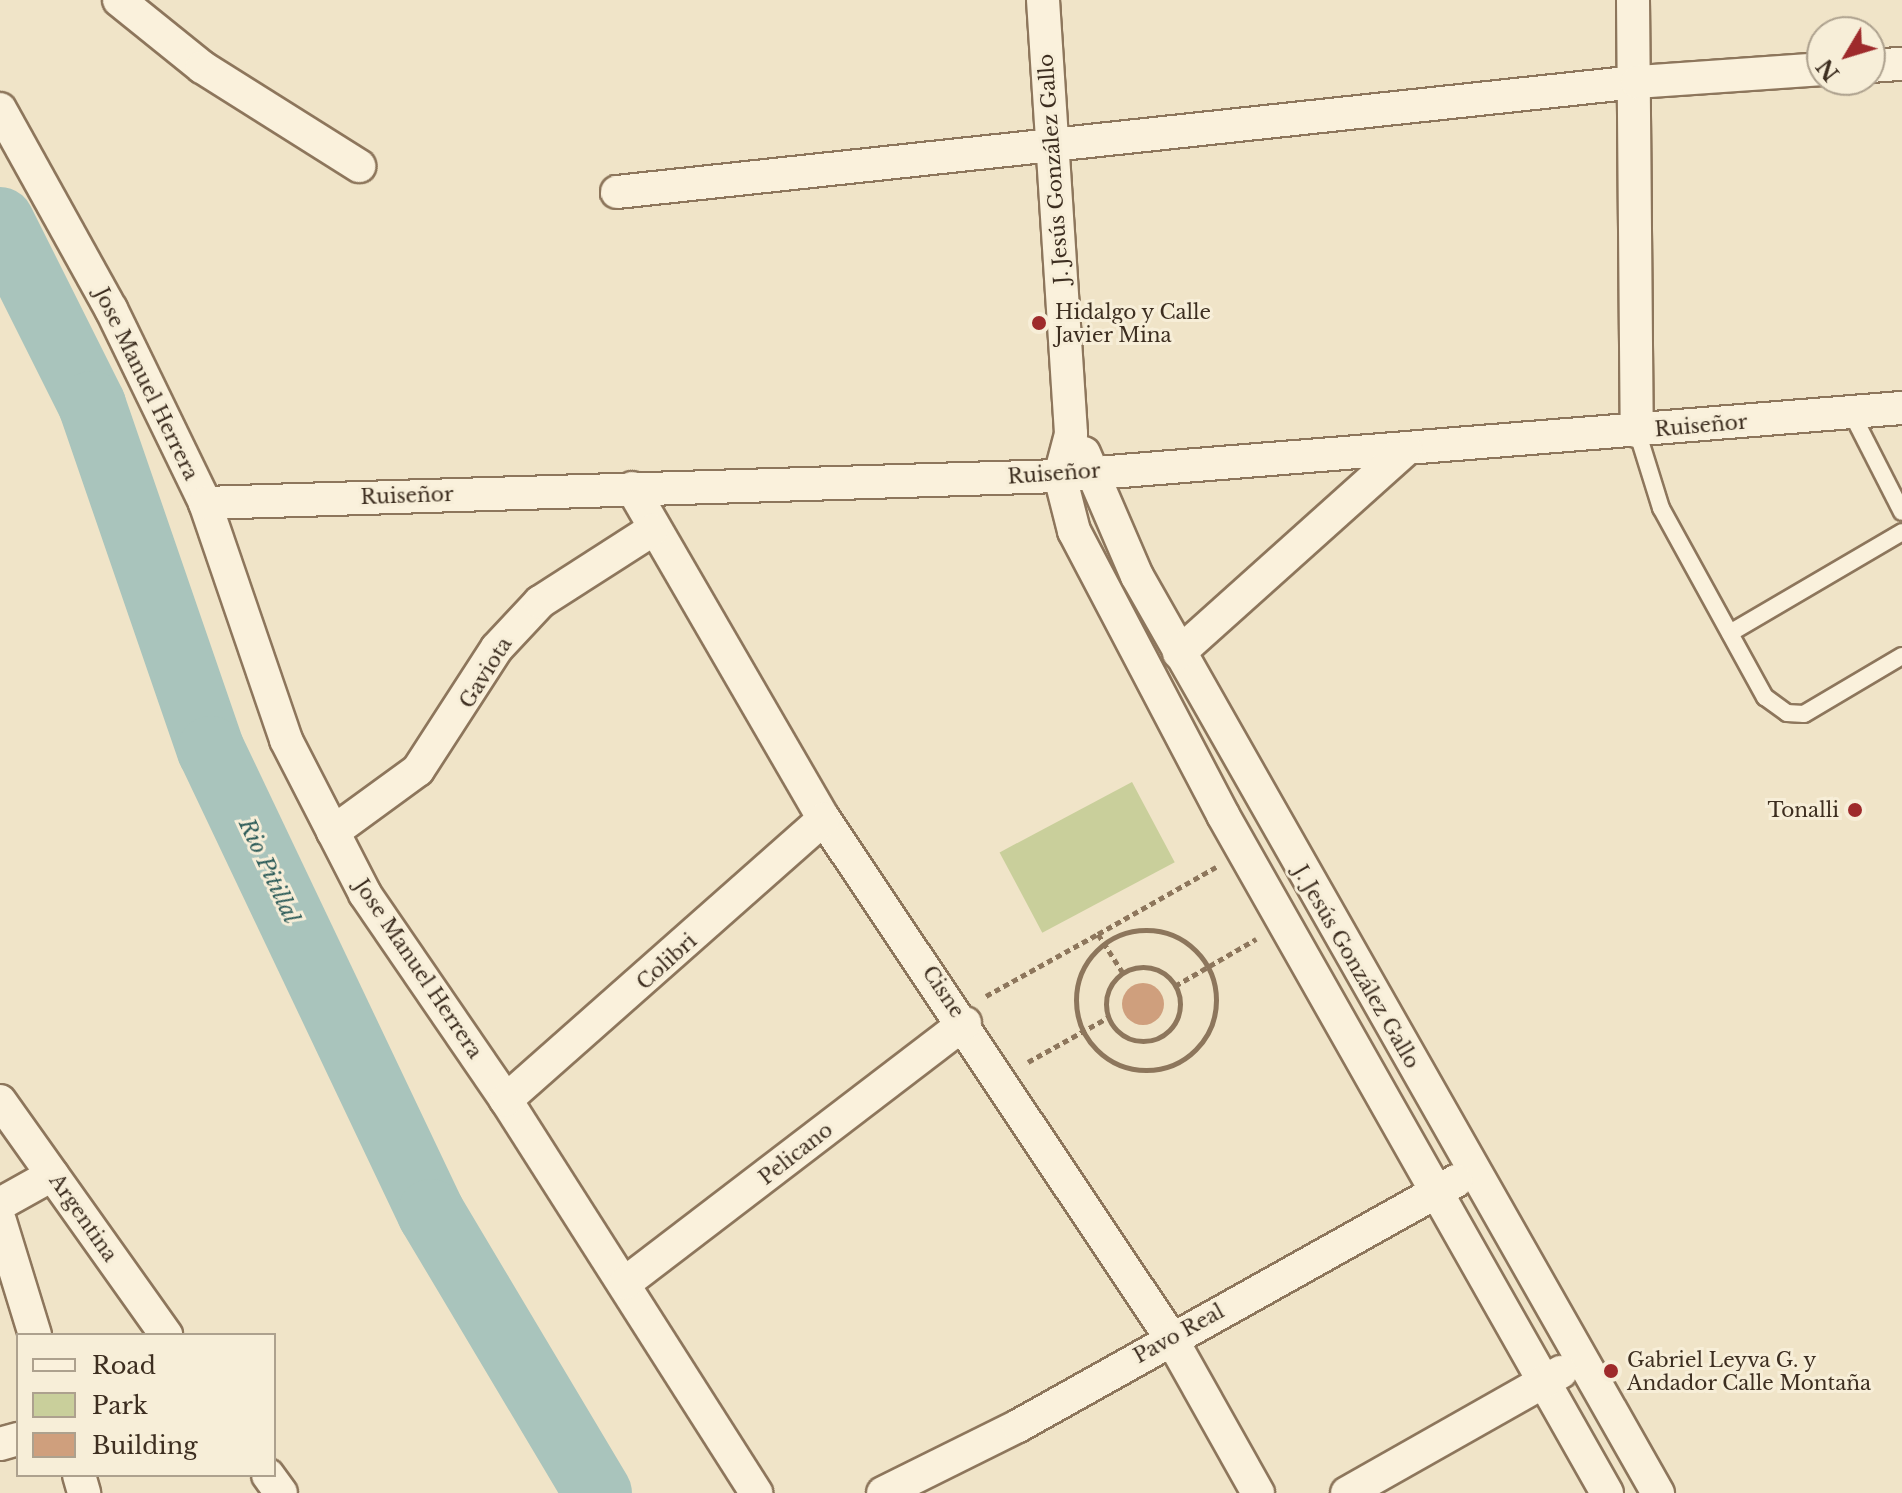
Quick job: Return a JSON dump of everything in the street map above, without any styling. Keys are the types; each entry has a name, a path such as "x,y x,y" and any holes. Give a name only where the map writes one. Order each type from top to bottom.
{"street":[{"path":"119,0 202,67 359,166"},
{"name":"J. Jesús González Gallo","path":"1043,0 1071,434 1060,476 1074,531 1103,595 1243,851 1607,1493"},
{"path":"1633,0 1637,82 1637,431"},
{"path":"617,192 1052,148 1637,82 1806,70"},
{"name":"Jose Manuel Herrera","path":"0,109 111,309 205,503 286,740 365,894 506,1100 756,1493"},
{"name":"Ruiseñor","path":"205,503 1060,476 1902,408"},
{"name":"J. Jesús González Gallo","path":"1071,434 1095,471 1137,576 1179,653 1658,1493"},
{"path":"1179,653 1406,449"},
{"name":"Cisne","path":"632,488 652,530 824,819 961,1017 1171,1338 1258,1493"},
{"name":"Gaviota","path":"333,832 418,770 497,648 540,602 652,530"},
{"name":"Colibri","path":"506,1100 824,819"},
{"name":"Pelicano","path":"625,1283 961,1017"},
{"name":"Argentina","path":"0,1101 165,1333"},
{"name":"Pavo Real","path":"883,1493 1018,1426 1473,1171"},
{"path":"0,1204 52,1175"},
{"path":"0,1221 34,1333"},
{"path":"1347,1493 1582,1361"}],"lane":[{"path":"1851,412 1902,512"},
{"path":"1637,431 1661,508 1765,697 1787,713 1819,708 1902,656"},
{"path":"1730,633 1902,532"}],"path":[{"path":"961,1017 1243,851"},
{"path":"1175,986 1284,923"},
{"path":"1126,932 1173,934 1208,967 1216,1010 1198,1049 1180,1062 1138,1070 1117,1064 1083,1030 1078,983 1104,943 1126,932"},
{"path":"1098,934 1123,973"},
{"path":"1152,968 1175,986 1179,1016 1165,1036 1129,1039 1109,1017 1106,999 1123,973 1152,968"},
{"path":"999,1079 1109,1017"}],"green space":[{"path":"1132,782 1175,862 1042,933 1000,852"}],"building":[{"path":"1143,983 1158,989 1164,1004 1158,1019 1143,1025 1128,1019 1122,1004 1128,989"}],"waterway":[{"name":"Rio Pitillal","path":"0,221 92,405 211,750 431,1213 598,1493"}],"place":[{"name":"Hidalgo y Calle Javier Mina","path":"1039,323"},
{"name":"Tonalli","path":"1855,810"},
{"name":"Gabriel Leyva G. y Andador Calle Montaña","path":"1611,1371"}]}
